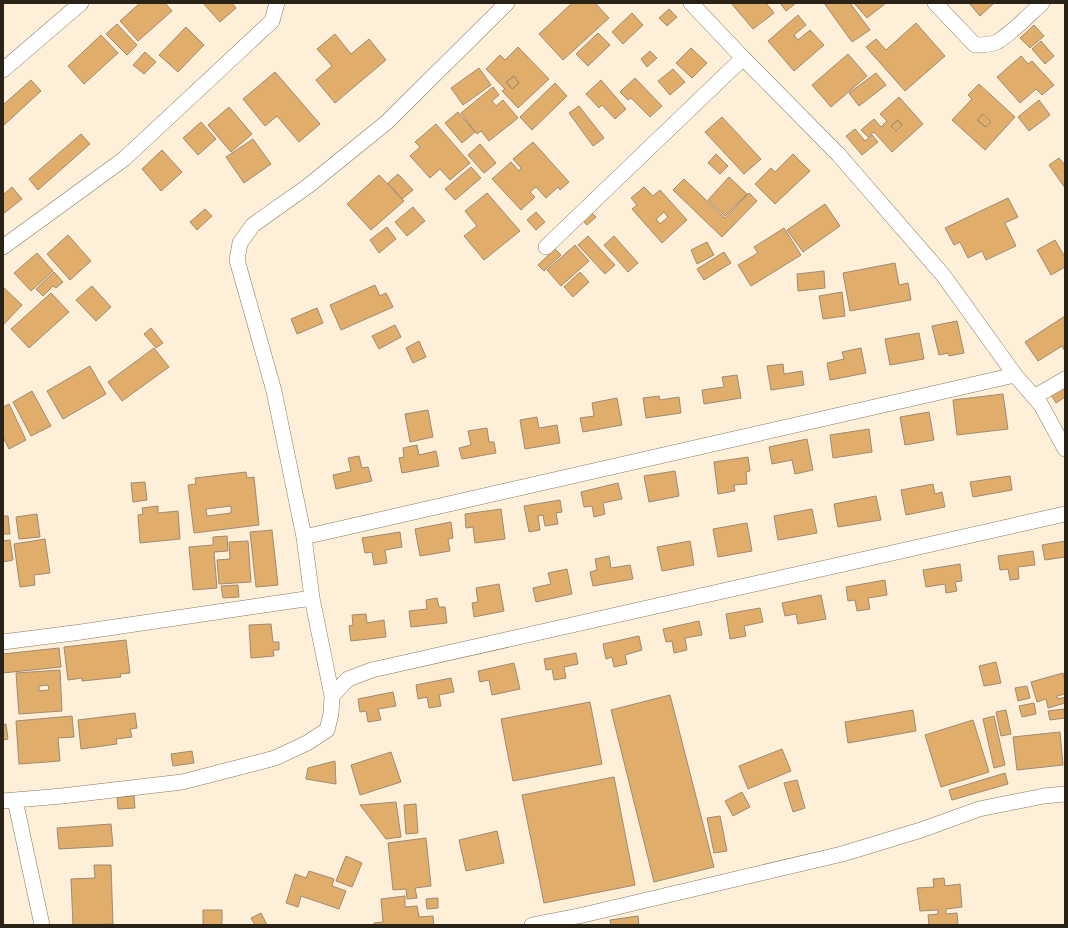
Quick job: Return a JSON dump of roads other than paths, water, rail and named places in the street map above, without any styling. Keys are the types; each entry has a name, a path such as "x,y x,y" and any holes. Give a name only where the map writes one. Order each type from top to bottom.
{"street":[{"path":"3,70 81,3"},
{"path":"3,247 124,159 272,21 277,3"},
{"path":"42,925 9,800 62,796 182,782 275,758 307,743 328,730 332,696 312,598 304,537 274,391 237,260 240,243 253,225 308,186 387,122 507,3"},
{"path":"691,3 838,154 944,275 1015,375 1041,405 1065,449"},
{"path":"935,3 976,45 986,45 996,42 1019,25 1042,3"},
{"path":"546,247 743,58"},
{"path":"304,537 1015,375"},
{"path":"1034,397 1065,379"},
{"path":"332,696 348,678 372,670 1065,514"},
{"path":"3,642 312,598"},
{"path":"532,925 590,913 842,854 921,830 980,809 1044,796 1065,794"}]}
